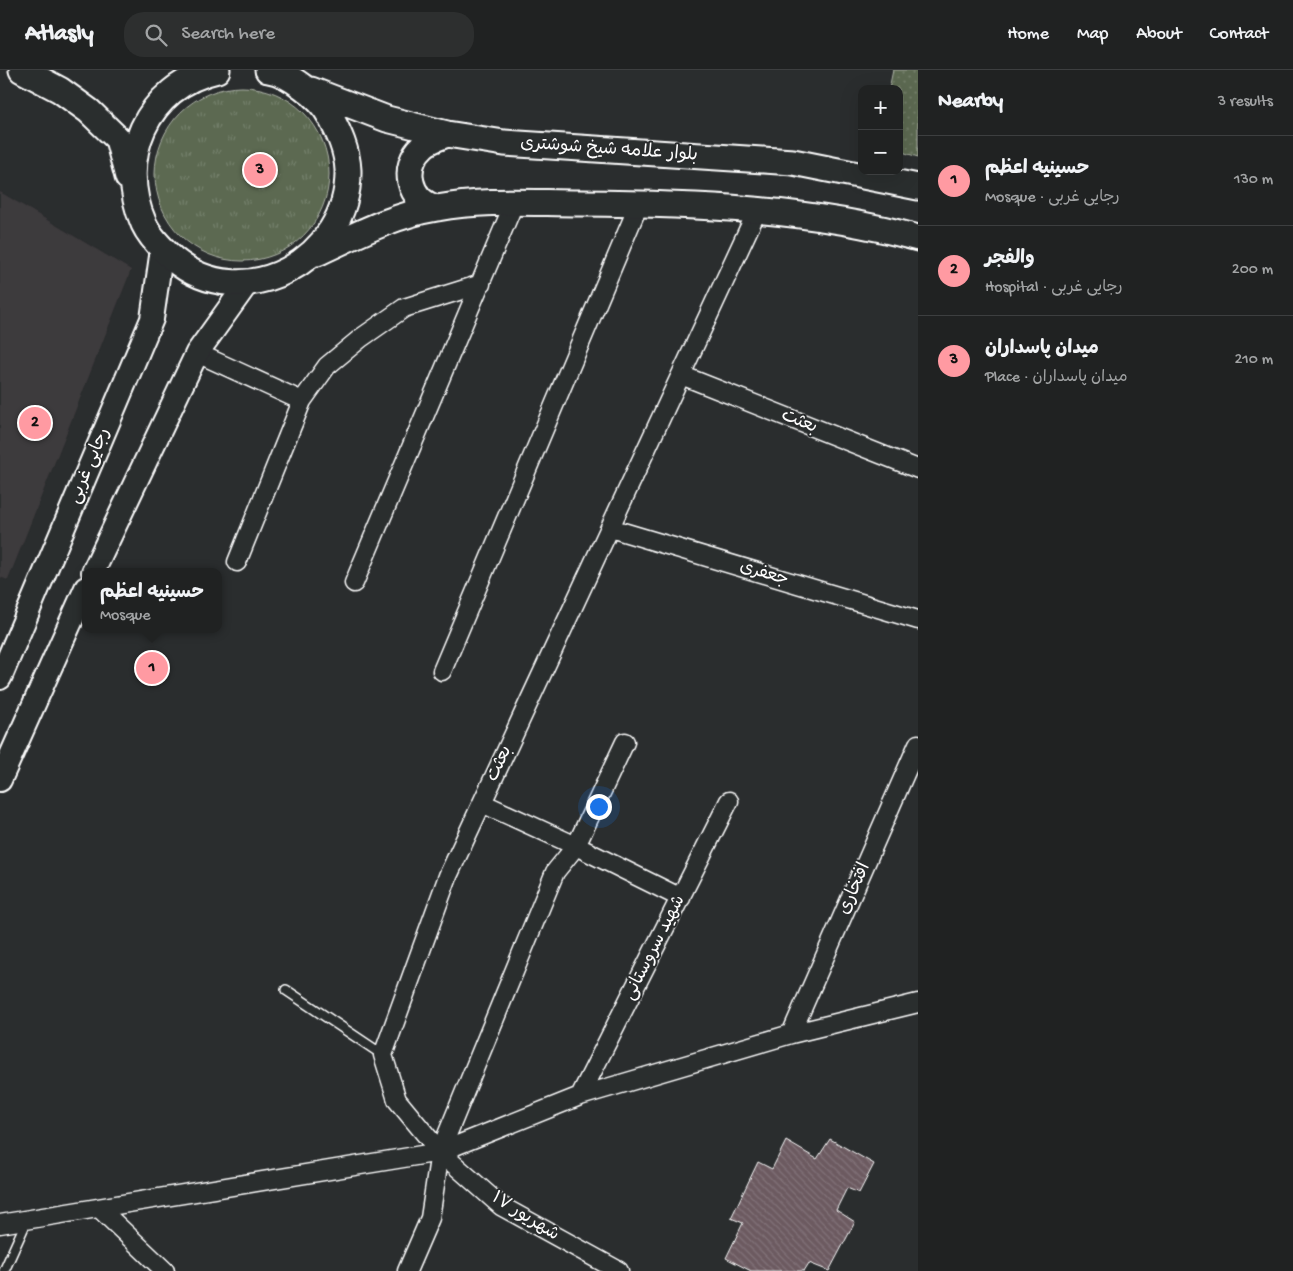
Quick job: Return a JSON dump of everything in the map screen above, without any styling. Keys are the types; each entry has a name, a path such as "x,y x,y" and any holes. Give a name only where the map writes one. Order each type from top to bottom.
{"main road":[{"path":"22,70 60,90 90,111 118,139 145,226 162,249 181,265 203,276 227,282 258,281 287,272 312,255 390,220 437,208 516,201 639,204 794,214 918,238"},
{"path":"169,70 208,72"},
{"path":"268,70 305,88 327,110 342,138 348,169 345,201 332,230 312,255"},
{"path":"135,198 132,168 138,138 148,118 173,90 208,72"},
{"name":"بلوار علامه شیخ شوشتری","path":"305,88 387,119 448,134 504,143 793,162 918,187"},
{"path":"437,208 428,206 414,194 410,176 413,159 424,144 448,134"}],"street":[{"path":"354,583 516,201"},
{"path":"442,672 639,204"},
{"name":"بعثت","path":"383,1056 448,876 758,211"},
{"name":"رجایی غربی","path":"0,678 152,319 162,249"},
{"path":"95,568 197,353 248,282"},
{"path":"237,562 302,401 327,366 361,338 404,308 481,284"},
{"path":"197,353 302,401"},
{"name":"بعثت","path":"681,375 918,469"},
{"name":"جعفری","path":"610,528 918,620"},
{"path":"0,780 82,597"},
{"path":"407,1271 430,1218 440,1152 554,872 576,846 625,742"},
{"name":"افتخاری","path":"791,1034 918,744"},
{"name":"شهید سروستانی","path":"580,1096 729,801"},
{"path":"482,803 576,846 681,898"},
{"path":"0,1224 440,1152 580,1096 791,1034 918,1004"},
{"path":"383,1056 397,1100 440,1152"},
{"name":"۱۷ شهریور","path":"440,1152 501,1206 619,1271"},
{"path":"99,1208 165,1271"}],"lane":[{"path":"286,990 383,1056"},
{"path":"4,1271 27,1220"}],"shaded area":[{"path":"0,192 131,270 8,580 0,577"}],"green space":[{"path":"893,70 918,70 918,157 903,152 903,85 890,85"},
{"path":"233,87 251,87 283,97 304,112 319,133 329,165 329,183 319,215 304,236 283,251 267,257 251,261 233,261 201,251 180,236 165,215 159,199 155,183 155,165 165,133 180,112 201,97 217,91"}],"building":[{"path":"830,1139 874,1164 859,1193 847,1188 836,1210 855,1222 829,1271 809,1263 804,1271 751,1271 726,1258 743,1223 731,1218 758,1162 772,1169 786,1141 817,1159"}],"place":[{"name":"میدان پاسداران","path":"260,170"},
{"name":"والفجر","path":"35,423"},
{"name":"حسینیه اعظم","path":"152,668"}]}
